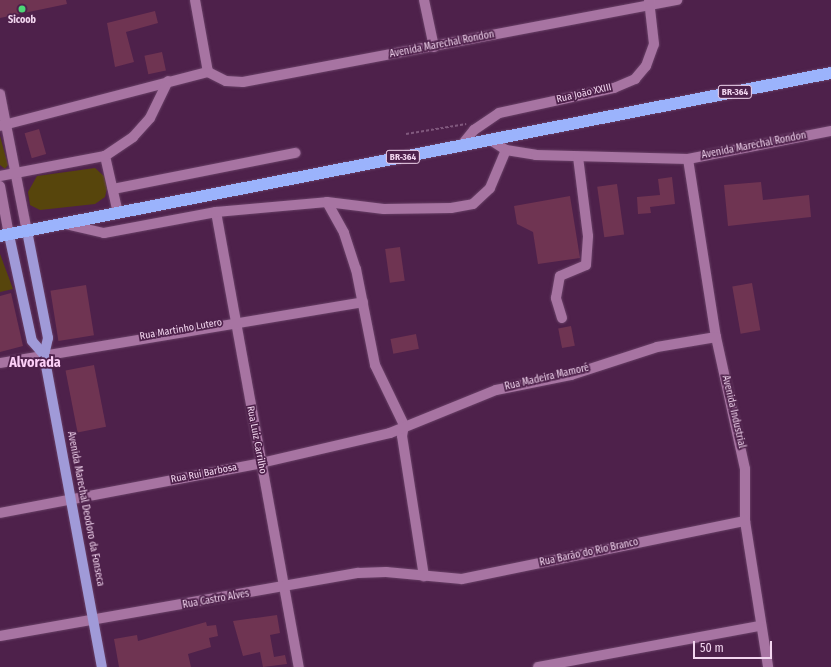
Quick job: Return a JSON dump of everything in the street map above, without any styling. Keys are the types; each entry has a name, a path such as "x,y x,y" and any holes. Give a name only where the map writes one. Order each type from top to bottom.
{"highway":[{"name":"BR-364","path":"4,235 831,73"}],"main road":[{"name":"Avenida Marechal Deodoro da Fonseca","path":"28,231 48,338 44,355 102,667"},
{"name":"Avenida Marechal Deodoro da Fonseca","path":"4,235 32,340 44,355"}],"street":[{"path":"3,125 168,81 208,72 195,0"},
{"path":"424,0 434,47"},
{"name":"Avenida Marechal Rondon","path":"208,72 226,81 243,82 434,47 650,3 677,0"},
{"name":"Rua João XXIII","path":"461,146 487,121 499,113 614,88 635,78 646,66 653,48 650,3"},
{"path":"0,176 105,156 133,137 150,118 168,81"},
{"path":"0,94 3,125 28,231"},
{"name":"Avenida Marechal Rondon","path":"489,139 506,150 578,157 688,159 831,131"},
{"path":"65,224 104,233 216,212 327,202 384,209 473,204 490,188 506,150"},
{"path":"113,189 294,153"},
{"path":"105,156 118,213"},
{"path":"562,318 556,298 560,276 586,265 588,236 578,157"},
{"name":"Avenida Industrial","path":"688,159 716,337 745,469 745,521 760,626 768,667"},
{"path":"0,186 4,235"},
{"path":"327,202 344,233 363,302 375,365 404,425 402,436 428,577"},
{"name":"Rua Luiz Carrilho","path":"216,212 234,321 299,667"},
{"name":"Rua Martinho Lutero","path":"0,363 234,321 363,302"},
{"name":"Rua Madeira Mamoré","path":"404,425 496,390 571,375 657,347 716,337"},
{"name":"Rua Rui Barbosa","path":"0,513 261,463 390,433 404,425"},
{"name":"Rua Barão do Rio Branco","path":"428,577 462,579 745,521"},
{"name":"Rua Castro Alves","path":"0,636 93,622 358,573 386,572 428,577"},
{"path":"538,667 760,626"}],"path":[{"path":"406,134 487,121"}],"shaded area":[{"path":"0,136 8,165 5,169 0,165"},
{"path":"95,168 105,177 107,188 105,197 95,204 40,210 30,205 28,192 37,176"},
{"path":"0,254 13,289 0,292"}],"building":[{"name":"Sicoob","path":"0,0 66,0 67,4 0,18"},
{"path":"155,11 158,23 126,32 134,62 115,67 107,23"},
{"path":"162,52 166,71 148,74 144,56"},
{"path":"39,129 46,154 32,158 25,133"},
{"path":"672,177 675,204 650,207 651,213 638,214 637,197 660,195 658,179"},
{"path":"761,182 763,200 809,195 811,217 728,226 724,185"},
{"path":"617,184 624,235 604,237 597,187"},
{"path":"570,196 580,258 538,264 533,232 517,224 514,206"},
{"path":"400,247 405,281 390,283 385,249"},
{"path":"752,283 760,330 741,334 732,286"},
{"path":"86,285 94,335 58,341 50,291"},
{"path":"11,293 23,346 0,352 0,296"},
{"path":"571,326 575,346 562,348 558,328"},
{"path":"416,334 419,349 393,354 390,339"},
{"path":"94,365 106,427 78,432 66,371"},
{"path":"277,615 280,633 270,635 274,657 285,655 287,664 263,667 260,652 243,656 233,621"},
{"path":"206,622 207,626 216,625 218,636 209,638 211,647 188,654 191,667 119,667 114,639 137,635 138,641"}],"place":[{"name":"Sicoob","path":"22,9"}],"district":[{"name":"Alvorada","path":"35,363"}]}
